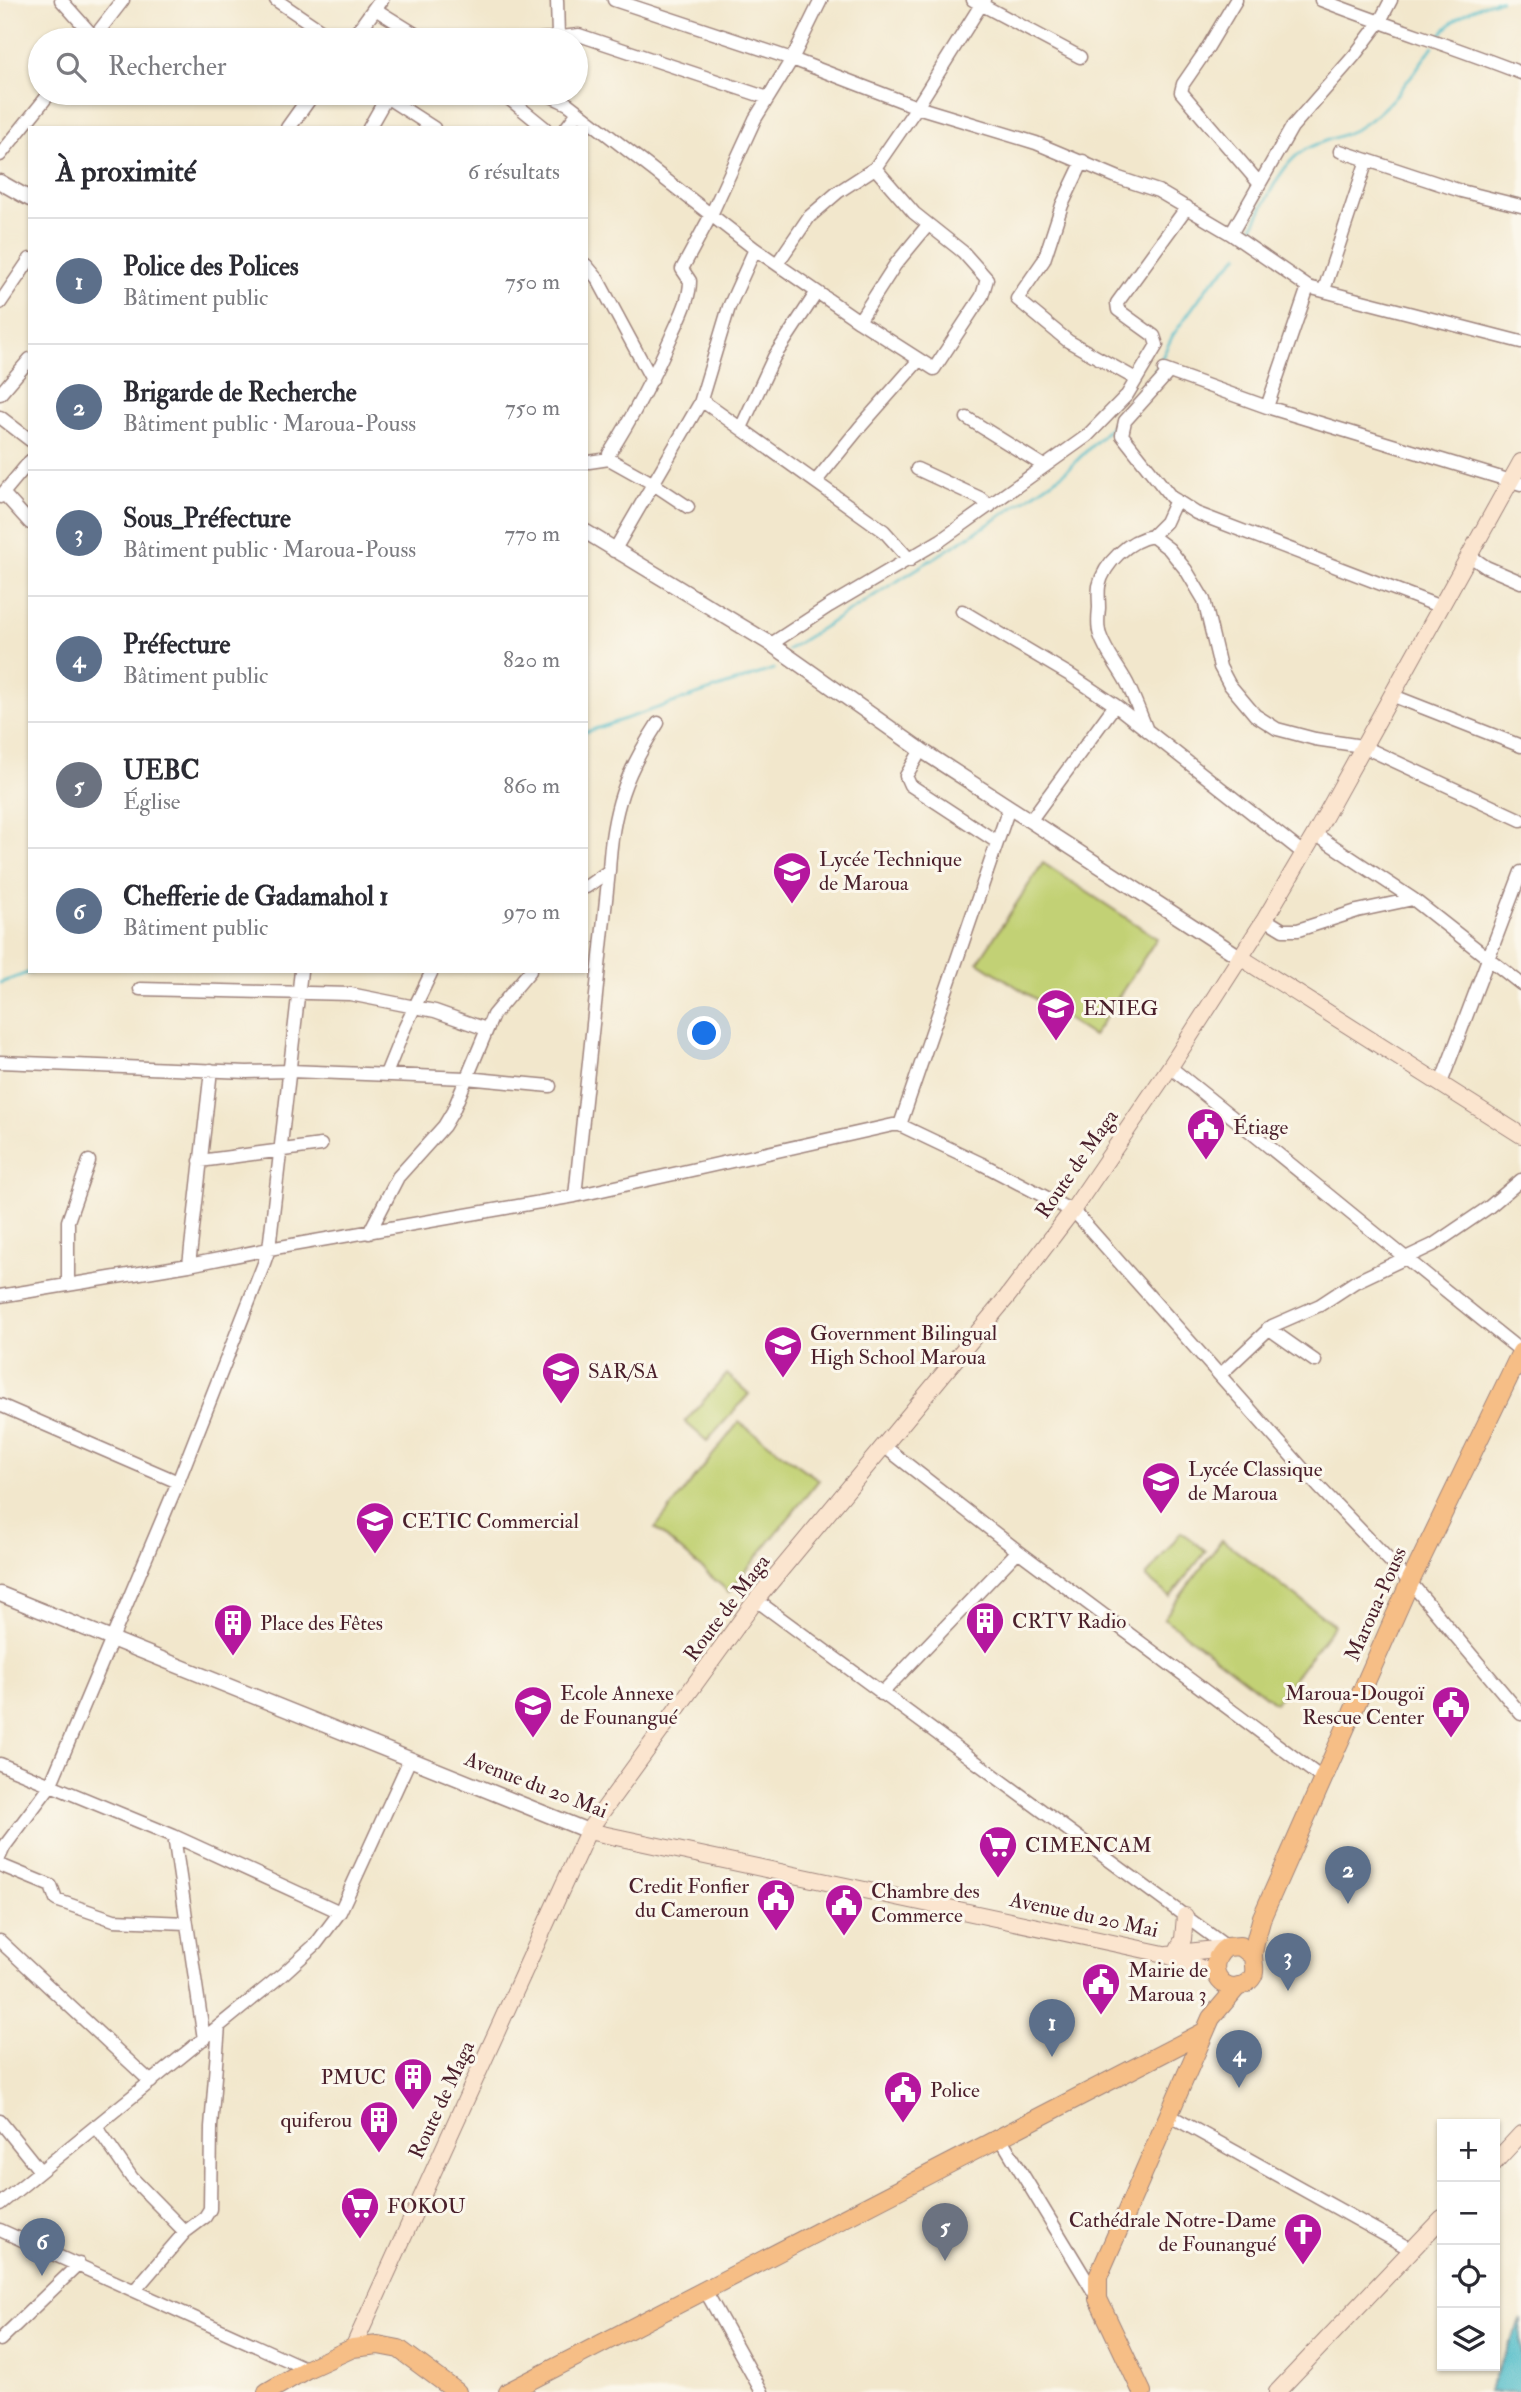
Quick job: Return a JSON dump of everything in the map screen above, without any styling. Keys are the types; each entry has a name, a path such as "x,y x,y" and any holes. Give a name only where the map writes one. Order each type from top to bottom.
{"main road":[{"name":"Route de Maga","path":"353,2348 589,1831 756,1600 1007,1297 1072,1211 1170,1067 1265,919 1470,556 1516,483 1521,462"},
{"path":"1240,957 1521,1135"},
{"name":"Maroua-Pouss","path":"1262,1917 1409,1583 1521,1352"},
{"name":"Avenue du 20 Mai","path":"589,1831 1170,1953"},
{"path":"1170,1953 1182,1939 1185,1916"},
{"path":"1170,1953 1216,1975 1224,1983 1238,1986 1247,1983 1254,1975 1253,1956 1262,1917"},
{"path":"1142,2392 1098,2299 1100,2268 1208,2025 1216,1975 1216,1957 1262,1917"},
{"path":"1170,1953 1229,1947 1245,1948 1253,1956"},
{"path":"508,2392 1000,2137 1208,2025 1238,1986"},
{"path":"1500,2157 1521,2134"},
{"path":"1277,2392 1437,2223"},
{"path":"267,2392 353,2348 378,2345 399,2349 457,2392"}],"street":[{"path":"61,0 84,28"},
{"path":"101,28 123,0"},
{"path":"276,0 317,28"},
{"path":"557,0 558,28"},
{"path":"614,0 792,59 917,107 1036,143 1119,178 1158,191 1231,234 1308,287 1521,342"},
{"path":"608,459 652,380 686,301 690,281 682,269 711,215 755,119 792,59 821,0"},
{"path":"1236,0 1206,52 1183,84 1181,92 1259,183"},
{"path":"1321,0 1521,73"},
{"path":"1231,234 1292,127 1354,56 1391,0"},
{"path":"777,264 813,213 838,192 875,168 917,107 979,2 1080,57"},
{"path":"361,28 378,4 407,28"},
{"path":"588,37 768,98"},
{"path":"0,155 40,105"},
{"path":"289,126 304,105"},
{"path":"370,126 382,105"},
{"path":"401,105 431,126"},
{"path":"517,105 543,126"},
{"path":"565,105 777,264 934,369 982,296 988,282 981,269 914,213 875,168"},
{"path":"568,126 578,112"},
{"path":"1340,151 1461,191 1521,206"},
{"path":"1324,290 1367,160"},
{"path":"1083,161 1062,205 1044,260 1017,299 1073,345 1136,379"},
{"path":"0,182 28,198"},
{"path":"771,645 830,606 910,560 990,506 1087,436 1108,417 1127,395 1157,345 1157,340 1118,310 1117,303 1188,207"},
{"path":"859,321 895,265 928,225"},
{"path":"614,551 701,400 729,307 755,248"},
{"path":"0,303 28,262"},
{"path":"588,267 597,278 652,380"},
{"path":"1266,407 1308,287"},
{"path":"741,428 774,357 817,292"},
{"path":"816,481 919,360"},
{"path":"0,394 28,361"},
{"path":"1441,607 1196,513 1164,489 1122,435 1125,421 1166,371 1266,407 1516,483"},
{"path":"701,400 884,531 910,560"},
{"path":"0,417 28,438"},
{"path":"967,418 1044,466"},
{"path":"588,460 608,459 688,507"},
{"path":"28,463 2,495 28,521"},
{"path":"917,469 980,498 990,506"},
{"path":"1147,730 1126,681 1108,656 1098,632 1099,586 1110,563 1132,545 1152,536 1166,522 1176,500"},
{"path":"588,533 771,645 921,750 1240,957"},
{"path":"1152,536 1168,549 1186,570 1204,600 1220,667 1245,706 1255,715 1277,729 1315,739 1362,746 1521,820"},
{"path":"1470,556 1486,567 1521,582"},
{"path":"962,611 1115,705 1304,853"},
{"path":"1391,695 1521,746"},
{"path":"1030,821 1115,705"},
{"path":"575,1196 611,835 626,780 636,757 658,723"},
{"path":"921,750 906,776 910,785 997,842"},
{"path":"900,1125 1009,808"},
{"path":"1315,834 1413,899 1521,984"},
{"path":"588,886 609,871"},
{"path":"1441,1083 1521,872"},
{"path":"1265,919 1283,930 1298,930 1357,911 1413,899"},
{"path":"0,1856 50,1786 178,1482 269,1249 301,973"},
{"path":"386,1074 431,973"},
{"path":"369,1233 398,1177 449,1118 486,1029 502,1002 528,973"},
{"path":"140,989 350,994 435,1012 486,1029"},
{"path":"0,1062 247,1072 386,1074 550,1086"},
{"path":"1170,1067 1301,1170 1405,1259 1521,1352"},
{"path":"189,1265 211,1070"},
{"path":"0,1296 575,1196 900,1125 1072,1211 1319,1487 1409,1583 1521,1714"},
{"path":"200,1161 321,1145"},
{"path":"68,1285 68,1221 89,1161"},
{"path":"1220,1375 1268,1328 1320,1305 1355,1282 1433,1245 1521,1180"},
{"path":"1268,1328 1315,1362"},
{"path":"0,1405 178,1482"},
{"path":"885,1447 1018,1551 1323,1779"},
{"path":"881,1694 1018,1551"},
{"name":"Avenue du 20 Mai","path":"0,1594 589,1831"},
{"path":"756,1600 1229,1947"},
{"path":"0,2204 204,2039 316,1944 340,1912 410,1759"},
{"path":"0,1764 174,1836 340,1912"},
{"path":"174,1836 204,2039"},
{"path":"0,1865 51,1886 56,1900 89,1913 124,1922 186,1923"},
{"path":"0,1941 150,2082"},
{"path":"135,2290 185,2232 205,2217 210,2209 211,2127 219,2026"},
{"path":"1170,2115 1412,2250"},
{"path":"0,2122 40,2171"},
{"path":"96,2126 132,2178 185,2232"},
{"path":"1000,2137 1098,2299"},
{"path":"0,2230 307,2370"},
{"path":"0,2340 79,2264"},
{"path":"705,2290 762,2392"}],"green space":[{"path":"1043,863 1157,938 1093,1036 978,962"},
{"path":"727,1374 749,1394 707,1441 685,1422"},
{"path":"739,1422 819,1480 729,1592 655,1528"},
{"path":"1181,1532 1206,1551 1170,1597 1146,1577"},
{"path":"1222,1540 1334,1625 1275,1703 1164,1618"}],"water":[{"path":"1521,2319 1521,2392 1488,2392 1497,2371 1500,2371"}],"waterway":[{"path":"1440,36 1467,12 1501,0"},
{"path":"1249,235 1275,183 1288,164 1309,148 1350,132 1370,120 1400,91 1433,46"},
{"path":"1126,411 1151,380 1173,335 1208,286 1239,255"},
{"path":"787,650 995,520 1064,473 1119,419"},
{"path":"588,731 774,669"},
{"path":"0,983 28,973"}],"place":[{"name":"Lycée Technique de Maroua","path":"792,905"},
{"name":"ENIEG","path":"1056,1042"},
{"name":"Étiage","path":"1206,1161"},
{"name":"Government Bilingual High School Maroua","path":"783,1379"},
{"name":"SAR/SA","path":"561,1405"},
{"name":"Lycée Classique de Maroua","path":"1161,1515"},
{"name":"CETIC Commercial","path":"375,1555"},
{"name":"CRTV Radio","path":"985,1655"},
{"name":"Place des Fêtes","path":"233,1657"},
{"name":"Ecole Annexe de Founangué","path":"533,1739"},
{"name":"Maroua-Dougoï Rescue Center","path":"1451,1739"},
{"name":"CIMENCAM","path":"998,1879"},
{"name":"Brigarde de Recherche","path":"1348,1904"},
{"name":"Credit Fonfier du Cameroun","path":"776,1932"},
{"name":"Chambre des Commerce","path":"844,1937"},
{"name":"Sous_Préfecture","path":"1288,1991"},
{"name":"Mairie de Maroua 3","path":"1101,2016"},
{"name":"Police des Polices","path":"1052,2057"},
{"name":"Préfecture","path":"1239,2088"},
{"name":"PMUC","path":"413,2111"},
{"name":"Police","path":"903,2124"},
{"name":"quiferou","path":"379,2154"},
{"name":"FOKOU","path":"360,2240"},
{"name":"UEBC","path":"945,2261"},
{"name":"Cathédrale Notre-Dame de Founangué","path":"1303,2266"},
{"name":"Chefferie de Gadamahol 1","path":"42,2276"}]}
